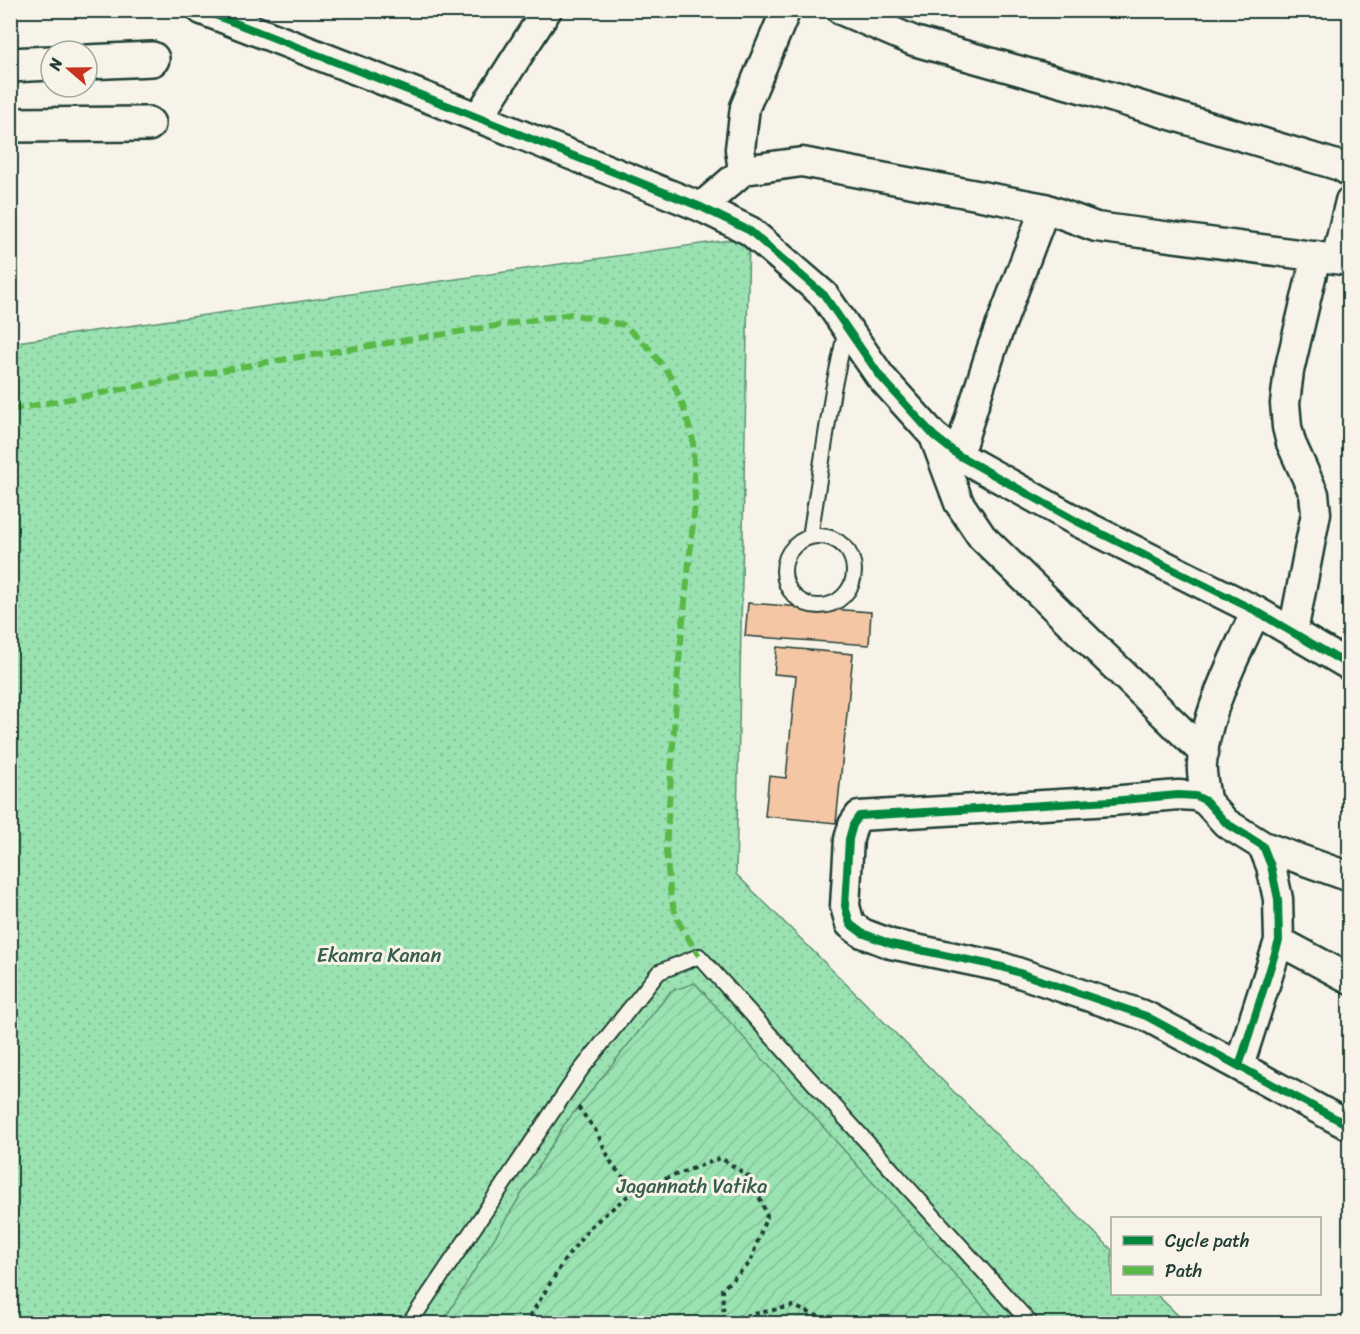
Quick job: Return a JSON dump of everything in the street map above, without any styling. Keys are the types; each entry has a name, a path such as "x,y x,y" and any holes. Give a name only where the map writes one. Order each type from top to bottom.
{"street":[{"path":"478,117 547,10"},
{"path":"743,171 740,148 745,107 786,10"},
{"path":"841,10 914,41 1214,128 1340,166 1350,172"},
{"path":"220,14 701,207 750,231 824,295 880,376 934,436 958,455 1078,522 1256,611 1350,666"},
{"path":"99,61 152,59"},
{"path":"10,65 39,64"},
{"path":"10,126 148,124"},
{"path":"701,207 743,171 802,162 1045,208 1096,227 1334,259"},
{"path":"1293,632 1316,513 1314,494 1291,443 1287,427 1285,403 1289,371 1334,259 1350,201"},
{"path":"958,455 992,348 1045,208"},
{"path":"934,436 959,504 982,537 1204,753"},
{"path":"1206,801 1202,765 1220,691 1256,611"},
{"path":"1350,877 1263,846 1226,823 1206,801 1196,796 1178,795 859,816 853,825 849,839 844,906 850,924 862,933 891,944 1002,967 1146,1016 1350,1125"},
{"path":"1239,1066 1279,941 1278,899 1271,866 1263,846"},
{"path":"1279,941 1350,979"}],"lane":[{"path":"810,537 833,390 846,327"},
{"path":"822,536 834,539 844,546 850,556 854,567 853,578 843,597 834,603 812,606 801,602 787,585 784,574 785,562 799,542 810,537 822,536"},
{"path":"409,1323 580,1071 659,972 699,956 1031,1323"}],"path":[{"path":"561,1098 579,1107 596,1131 613,1166 635,1190"},
{"path":"525,1323 564,1261 591,1226 635,1190 721,1158 751,1178 766,1215 750,1263 722,1289 722,1322 794,1306 837,1323"}],"green space":[{"name":"Ekamra Kanan","path":"749,237 736,874 1111,1249 1111,1295 1157,1295 1186,1323 11,1323 10,343"},
{"name":"Jagannath Vatika","path":"695,983 998,1323 442,1323 564,1125 671,991"}],"building":[{"path":"748,603 871,612 869,645 745,636"},
{"path":"777,647 853,654 836,823 765,816 769,776 786,778 796,676 774,674"}],"marked path":[{"path":"10,410 262,363 571,314 624,325 647,346 670,375 683,406 693,440 695,504 678,670 666,850 671,899 678,921 699,956"}],"cycle path":[{"path":"202,10 701,207 750,231 824,295 880,376 934,436 958,455 1078,522 1256,611 1350,666"},
{"path":"1239,1066 1279,941 1278,899 1271,866 1263,846 1226,823 1206,801 1196,796 1178,795 859,816 853,825 849,839 845,906 850,924 862,933 891,944 1002,967 1146,1016 1344,1123 1350,1125"}]}
